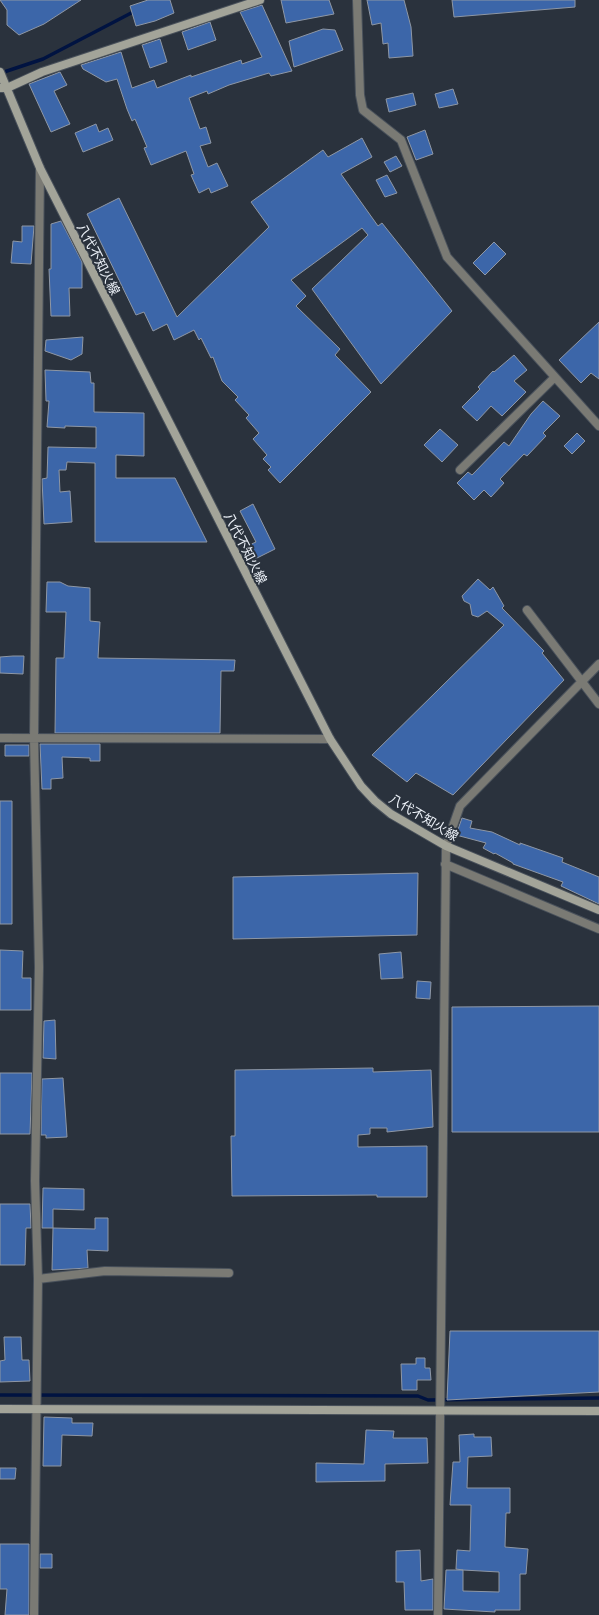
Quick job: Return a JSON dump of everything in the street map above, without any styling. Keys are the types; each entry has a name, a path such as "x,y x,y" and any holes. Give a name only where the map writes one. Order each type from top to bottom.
{"main road":[{"path":"4,88 42,72 260,0"},
{"name":"八代不知火線","path":"1,74 4,88 40,168 330,740 361,786 375,801 391,814 446,846 599,910"},
{"path":"0,1409 36,1405 439,1411 599,1411"}],"street":[{"path":"357,0 360,95 364,110 401,140 447,257 599,426"},
{"path":"34,1615 38,1278 35,1181 39,967 34,738 40,168"},
{"path":"460,470 555,377"},
{"path":"527,610 599,704"},
{"path":"438,1615 446,846 460,806 599,664"},
{"path":"0,738 330,740"},
{"path":"445,864 599,929"},
{"path":"38,1278 105,1271 229,1274"}],"building":[{"path":"0,0 81,0 44,24 19,35 7,25 7,10"},
{"path":"148,0 170,0 174,13 155,21 136,26 130,6"},
{"path":"281,0 329,0 334,14 286,23"},
{"path":"367,0 404,0 411,27 413,56 389,58 388,43 383,44 381,23 372,25"},
{"path":"452,0 575,0 575,7 454,17"},
{"path":"262,5 292,71 271,76 269,73 229,85 208,94 207,91 189,98 200,129 206,127 211,143 200,146 208,167 217,163 228,186 211,193 209,188 199,193 191,175 194,174 186,151 151,165 144,148 147,147 135,119 132,121 117,79 106,82 83,69 81,65 121,52 132,88 154,80 157,88 191,75 191,77 241,60 242,64 262,57 240,12"},
{"path":"210,22 216,40 188,50 182,32"},
{"path":"323,29 335,30 343,50 294,67 289,41"},
{"path":"160,39 167,62 150,68 142,45"},
{"path":"60,72 67,85 54,91 70,124 51,132 29,84"},
{"path":"453,89 458,104 439,108 435,94"},
{"path":"413,93 416,105 389,112 386,99"},
{"path":"96,124 99,132 108,128 113,140 83,152 75,133"},
{"path":"425,130 433,154 416,160 407,137"},
{"path":"362,138 372,157 341,174 378,226 382,223 452,311 381,384 312,289 368,235 362,228 291,280 306,296 296,306 340,349 335,355 371,392 280,483 268,470 271,467 263,459 267,455 253,439 259,433 246,418 249,415 235,400 238,397 222,381 213,357 211,358 201,338 199,340 194,330 174,340 167,324 153,331 144,312 136,315 87,214 119,198 177,317 269,227 251,202 323,150 328,157"},
{"path":"396,156 402,166 390,172 384,162"},
{"path":"387,175 397,193 385,197 376,180"},
{"path":"61,221 82,262 82,288 69,288 70,316 51,316 49,269 51,269 51,224"},
{"path":"22,226 34,226 31,264 11,263 13,241 22,242"},
{"path":"494,242 506,254 485,275 473,263"},
{"path":"599,322 599,379 591,373 581,383 559,360"},
{"path":"83,337 82,354 71,360 45,351 46,340"},
{"path":"514,355 527,370 514,381 526,392 502,416 491,406 477,421 462,407 480,389 478,387 493,371 494,372"},
{"path":"45,370 90,372 91,383 94,383 94,412 144,413 144,456 116,455 116,478 175,478 207,542 95,542 95,463 67,462 66,470 59,470 60,492 70,491 72,522 44,524 42,479 47,478 48,447 96,448 96,427 47,427 49,401 46,401"},
{"path":"543,401 560,416 543,433 546,436 527,456 524,454 500,479 504,483 491,497 484,490 474,500 457,483 468,472 472,475 504,442 509,446 531,414"},
{"path":"440,429 458,445 442,462 424,445"},
{"path":"577,433 585,441 572,454 564,446"},
{"path":"253,504 275,549 253,560 247,546 256,542 240,511"},
{"path":"478,579 490,590 493,587 504,606 502,608 544,651 542,653 564,680 453,795 416,773 407,782 372,755 504,625 487,611 478,617 472,615 470,604 464,601 462,596"},
{"path":"47,582 60,582 68,586 90,588 90,621 100,622 98,658 235,660 234,671 221,671 220,733 55,733 56,658 64,658 66,612 46,612"},
{"path":"24,656 23,674 0,673 0,657"},
{"path":"40,744 100,744 100,761 90,761 90,758 62,757 63,778 51,779 51,789 42,789"},
{"path":"5,745 29,745 29,756 5,756"},
{"path":"0,801 12,801 12,924 0,924"},
{"path":"462,818 472,821 470,828 492,832 520,845 520,843 563,858 562,862 599,877 599,904 561,886 563,882 513,864 495,853 494,854 483,848 486,843 456,835"},
{"path":"418,873 417,935 233,939 233,877"},
{"path":"0,950 23,951 22,978 31,978 31,1010 0,1010"},
{"path":"401,952 403,978 381,979 379,954"},
{"path":"417,981 431,982 430,999 416,998"},
{"path":"599,1006 599,1132 452,1132 452,1007"},
{"path":"55,1020 56,1059 43,1058 44,1021"},
{"path":"373,1068 373,1072 431,1070 433,1127 387,1132 387,1128 370,1128 370,1134 358,1135 358,1147 427,1146 427,1197 377,1197 377,1195 232,1196 231,1136 235,1136 235,1070"},
{"path":"0,1073 32,1073 30,1134 0,1134"},
{"path":"63,1078 67,1137 46,1138 46,1135 41,1135 42,1079"},
{"path":"43,1188 84,1189 84,1210 53,1209 53,1228 42,1228"},
{"path":"0,1204 30,1204 31,1228 26,1228 25,1265 0,1265"},
{"path":"95,1218 108,1218 108,1251 87,1250 88,1268 52,1270 53,1228 95,1229"},
{"path":"450,1331 599,1331 599,1392 447,1400"},
{"path":"4,1337 21,1337 22,1360 29,1360 30,1381 0,1382 0,1361 5,1360"},
{"path":"416,1358 425,1358 425,1368 430,1368 431,1380 417,1380 417,1390 402,1390 401,1364 416,1364"},
{"path":"44,1417 72,1418 72,1423 93,1423 92,1436 62,1435 61,1466 43,1466"},
{"path":"366,1430 394,1431 393,1438 427,1438 428,1463 385,1464 385,1481 316,1482 316,1463 364,1464"},
{"path":"474,1434 474,1437 491,1437 492,1456 468,1457 467,1488 510,1488 510,1513 506,1513 505,1547 528,1549 526,1574 520,1574 520,1610 495,1610 495,1612 444,1609 446,1570 463,1570 456,1569 457,1550 470,1551 471,1505 450,1505 453,1462 460,1462 459,1435","holes":["463,1570 499,1572 499,1592 463,1591"]},
{"path":"0,1468 16,1468 15,1479 0,1479"},
{"path":"0,1544 29,1544 29,1615 5,1615 7,1589 0,1589"},
{"path":"420,1550 421,1581 433,1579 433,1610 405,1610 404,1582 396,1582 396,1551"},
{"path":"40,1554 52,1554 52,1568 40,1568"}],"waterway":[{"path":"1,73 43,59 135,11"},
{"path":"0,1395 418,1396 428,1400 599,1398"}]}
